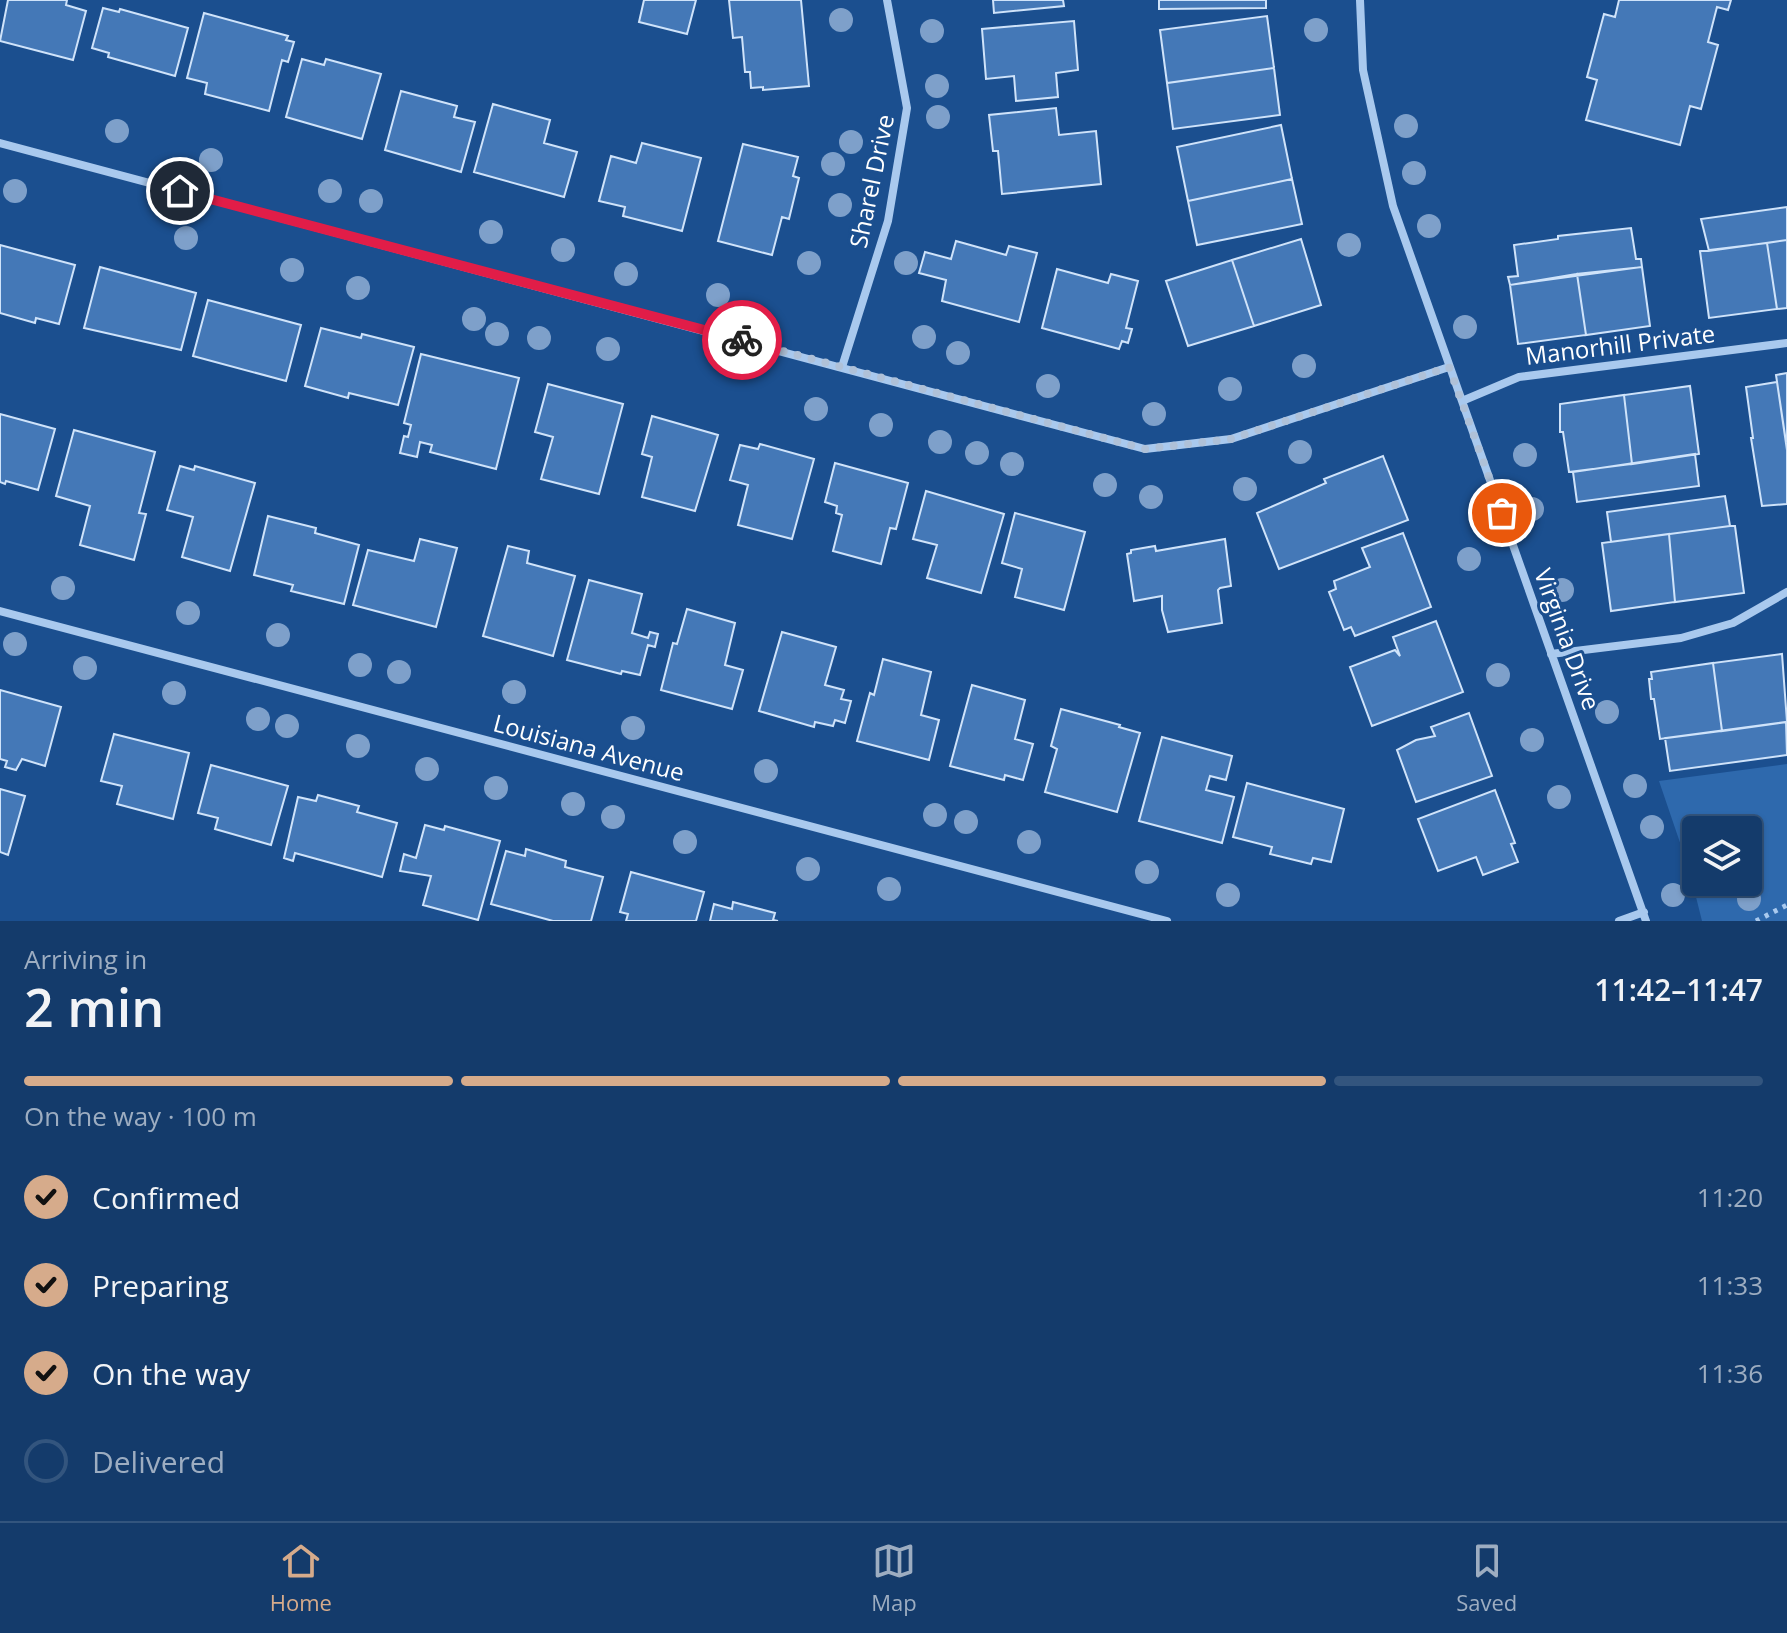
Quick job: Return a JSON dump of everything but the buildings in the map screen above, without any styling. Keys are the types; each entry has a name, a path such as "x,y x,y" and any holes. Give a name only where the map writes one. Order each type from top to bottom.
{"street":[{"name":"Sharel Drive","path":"842,367 888,221 907,108 887,0"},
{"name":"Virginia Drive","path":"1360,0 1363,70 1393,206 1645,916"},
{"path":"0,143 1145,449 1231,439 1449,367"},
{"name":"Manorhill Private","path":"1462,401 1519,377 1787,343"},
{"path":"1551,654 1681,638 1733,623 1787,592"},
{"name":"Louisiana Avenue","path":"0,611 1167,921"},
{"path":"1619,921 1645,916"}],"path":[{"path":"1756,921 1787,905"}],"shaded area":[{"path":"1787,764 1787,921 1702,921 1696,896 1762,896 1762,816 1682,816 1682,848 1659,781"}],"way so far":[{"path":"742,340 1145,449 1231,439 1449,367 1502,513"}],"route":[{"path":"180,191 742,340"}]}
